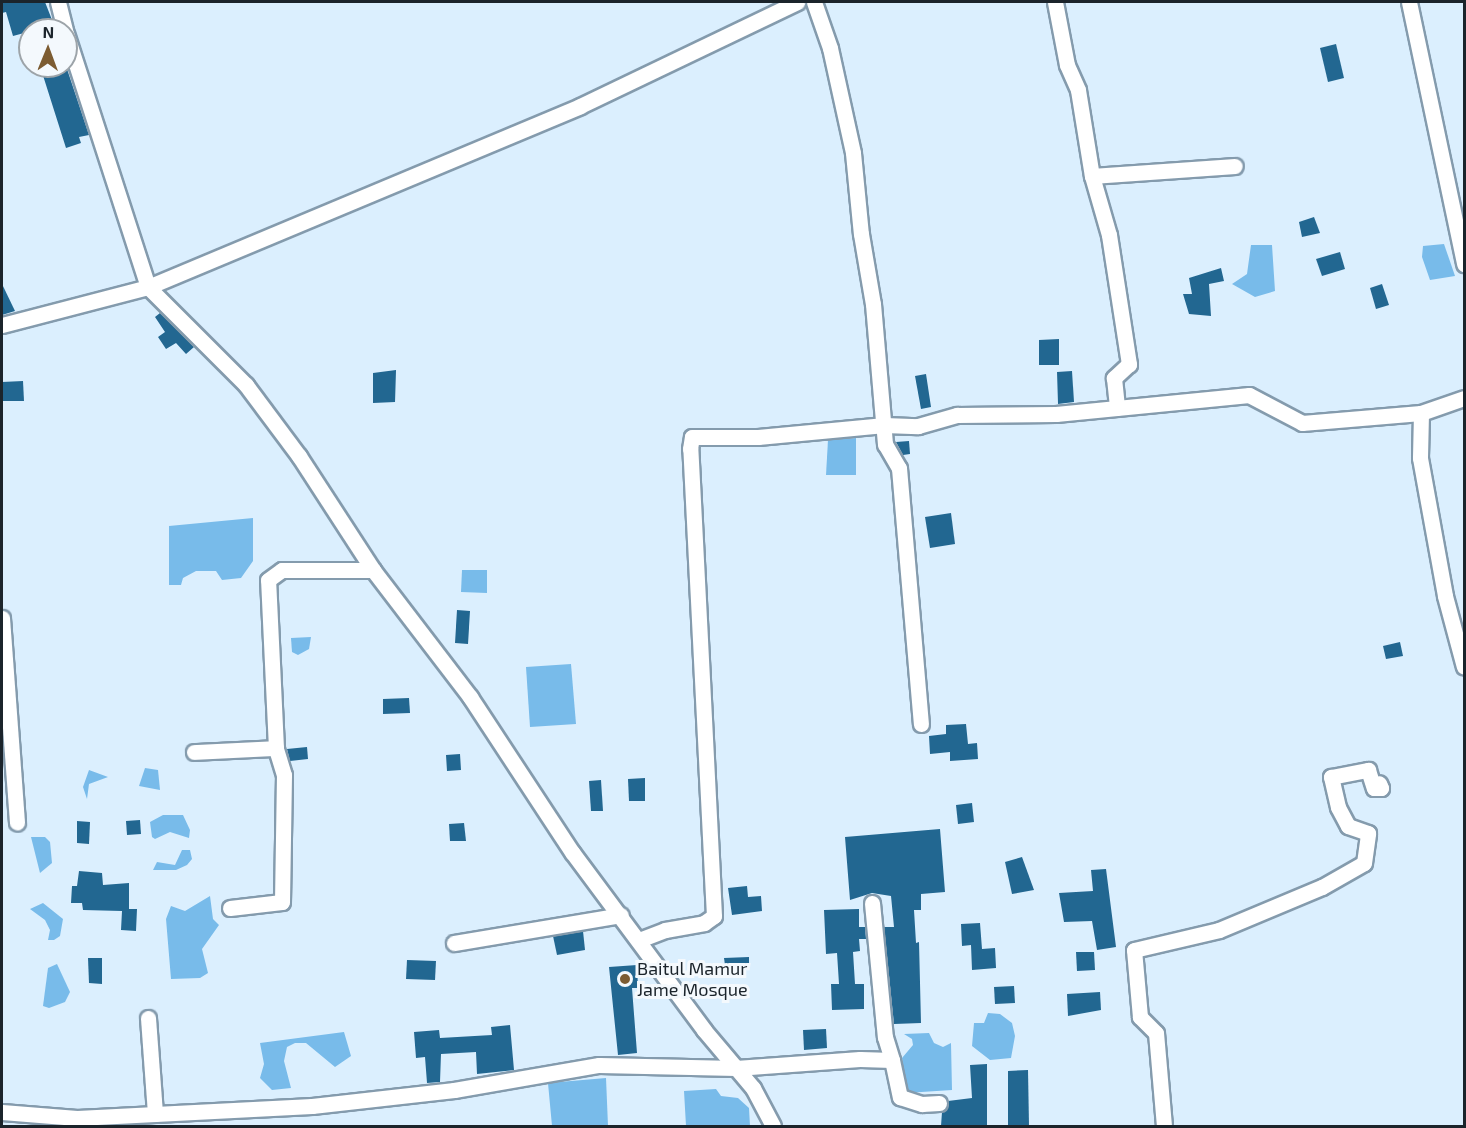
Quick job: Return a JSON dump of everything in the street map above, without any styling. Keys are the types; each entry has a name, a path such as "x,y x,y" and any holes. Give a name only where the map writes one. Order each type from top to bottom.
{"street":[{"path":"58,2 62,18"},
{"path":"2,325 148,287 580,106 797,2"},
{"path":"814,2 830,48 853,153 885,444 899,468 921,724"},
{"path":"1055,2 1067,65 1078,90 1092,176 1109,235 1129,364 1114,378 1118,408"},
{"path":"1409,2 1464,264"},
{"path":"78,68 148,287 246,385 299,456 373,570 470,697 565,842 753,1088 773,1126"},
{"path":"1092,176 1235,166"},
{"path":"639,940 665,930 704,923 714,916 690,449 692,437 758,437 884,424 918,426 957,415 1056,414 1249,395 1302,423 1421,413 1464,398"},
{"path":"1421,413 1420,458 1445,596 1464,667"},
{"path":"230,908 282,902 284,775 276,748 268,580 282,570 373,570"},
{"path":"2,618 17,822"},
{"path":"194,752 276,748"},
{"path":"1164,1126 1156,1033 1140,1017 1134,950 1165,945 1219,930 1286,903 1364,863 1368,833 1348,826 1338,807 1331,777 1368,770 1374,788 1381,788 1379,783"},
{"path":"872,903 885,1036 900,1097 922,1104 939,1103"},
{"path":"454,943 621,915"},
{"path":"148,1018 155,1114"},
{"path":"2,1112 45,1121 312,1106 453,1090 599,1065 736,1068 892,1060"}],"water":[{"path":"1444,244 1455,276 1430,280 1422,257 1423,246"},
{"path":"1251,245 1272,245 1275,291 1255,297 1232,284 1247,274"},
{"path":"856,438 856,475 826,475 828,440"},
{"path":"253,518 253,561 241,578 222,580 216,571 196,571 183,578 181,585 169,585 169,526"},
{"path":"462,570 487,570 487,593 461,592"},
{"path":"311,637 309,649 298,655 292,652 291,638"},
{"path":"571,664 576,724 530,727 526,667"},
{"path":"145,768 158,770 160,790 139,786"},
{"path":"89,770 108,777 89,784 87,799 83,787"},
{"path":"163,815 183,815 190,830 189,838 170,832 155,839 152,837 150,822"},
{"path":"31,837 45,837 50,842 52,863 40,873"},
{"path":"182,850 190,850 192,859 187,865 176,870 153,870 157,862 175,865"},
{"path":"210,896 213,919 219,925 202,949 208,973 200,978 171,979 166,919 171,906 185,911"},
{"path":"43,903 63,919 60,936 54,940 48,940 50,930 45,920 30,909"},
{"path":"57,964 70,992 65,1002 49,1008 43,1006 48,968"},
{"path":"988,1013 1000,1014 1012,1023 1015,1036 1011,1058 990,1060 972,1046 974,1023 984,1023"},
{"path":"344,1032 351,1056 335,1067 306,1043 295,1043 287,1047 284,1061 291,1088 272,1090 260,1078 264,1064 260,1043"},
{"path":"929,1033 934,1043 943,1047 951,1043 952,1090 906,1093 902,1058 913,1045 912,1039 904,1034"},
{"path":"606,1078 608,1126 552,1126 548,1083"},
{"path":"716,1089 721,1096 738,1098 749,1108 750,1126 686,1126 684,1091"}],"building":[{"path":"2,2 45,2 51,18 18,18 18,35 13,36 6,12 2,13"},
{"path":"1336,44 1344,78 1328,82 1320,48"},
{"path":"44,78 70,78 89,135 79,137 81,143 66,148"},
{"path":"1314,217 1320,233 1302,237 1299,222"},
{"path":"1340,252 1345,269 1322,276 1316,259"},
{"path":"1221,268 1224,281 1209,284 1211,316 1189,314 1183,294 1192,294 1189,278"},
{"path":"2,284 15,311 2,315"},
{"path":"1382,284 1389,305 1376,309 1370,288"},
{"path":"160,313 194,347 186,354 176,343 166,349 158,337 165,332 155,317"},
{"path":"1059,339 1059,365 1039,365 1039,340"},
{"path":"396,370 395,402 373,403 373,373"},
{"path":"1072,371 1074,402 1058,404 1057,372"},
{"path":"926,374 931,407 921,409 915,376"},
{"path":"23,381 24,401 2,401 2,382"},
{"path":"909,441 910,454 903,455 896,442"},
{"path":"951,513 955,544 930,548 925,517"},
{"path":"457,610 470,611 468,644 455,643"},
{"path":"1400,642 1403,656 1386,659 1383,646"},
{"path":"409,698 410,713 383,714 383,699"},
{"path":"966,724 968,744 977,743 978,759 950,761 950,752 930,754 929,736 946,734 946,725"},
{"path":"307,747 308,759 290,761 287,749"},
{"path":"460,754 461,770 447,771 446,755"},
{"path":"645,778 645,801 629,801 628,779"},
{"path":"601,780 603,811 591,811 589,781"},
{"path":"972,803 974,822 958,824 956,805"},
{"path":"140,820 141,834 127,835 126,821"},
{"path":"77,821 90,822 89,844 77,843"},
{"path":"464,823 466,841 450,841 449,824"},
{"path":"940,829 945,892 921,894 921,910 914,910 916,943 919,942 921,1023 894,1024 884,927 894,927 891,896 872,893 850,900 845,837"},
{"path":"1022,857 1034,890 1012,894 1005,862"},
{"path":"1106,869 1116,947 1097,950 1092,921 1064,922 1059,893 1093,891 1091,870"},
{"path":"79,871 102,873 103,885 129,883 129,909 137,909 136,931 121,930 122,911 83,910 82,903 71,903 72,886 77,886"},
{"path":"747,886 748,897 761,896 762,911 732,915 728,888"},
{"path":"859,909 859,927 865,927 866,939 859,939 860,951 853,952 855,984 864,984 864,1009 832,1010 831,984 839,984 837,953 826,954 824,910"},
{"path":"980,923 982,949 995,948 996,968 972,970 971,945 962,946 961,924"},
{"path":"583,931 585,950 557,955 553,936"},
{"path":"1076,952 1094,952 1095,970 1077,971"},
{"path":"749,957 749,968 726,972 724,958"},
{"path":"88,958 102,958 102,984 89,983"},
{"path":"407,960 436,961 435,980 406,979"},
{"path":"637,965 638,988 632,988 637,1053 618,1055 609,967"},
{"path":"1014,986 1015,1003 995,1004 994,987"},
{"path":"1100,992 1101,1010 1068,1016 1067,994"},
{"path":"510,1025 514,1070 477,1074 476,1052 441,1054 440,1082 427,1083 425,1057 416,1058 414,1032 439,1030 440,1038 492,1035 491,1027"},
{"path":"826,1029 827,1048 804,1050 803,1030"},
{"path":"987,1064 987,1126 941,1126 942,1112 948,1101 972,1098 970,1065"},
{"path":"1028,1070 1029,1126 1008,1126 1008,1071"}],"place":[{"name":"Baitul Mamur Jame Mosque","path":"625,979"}]}
